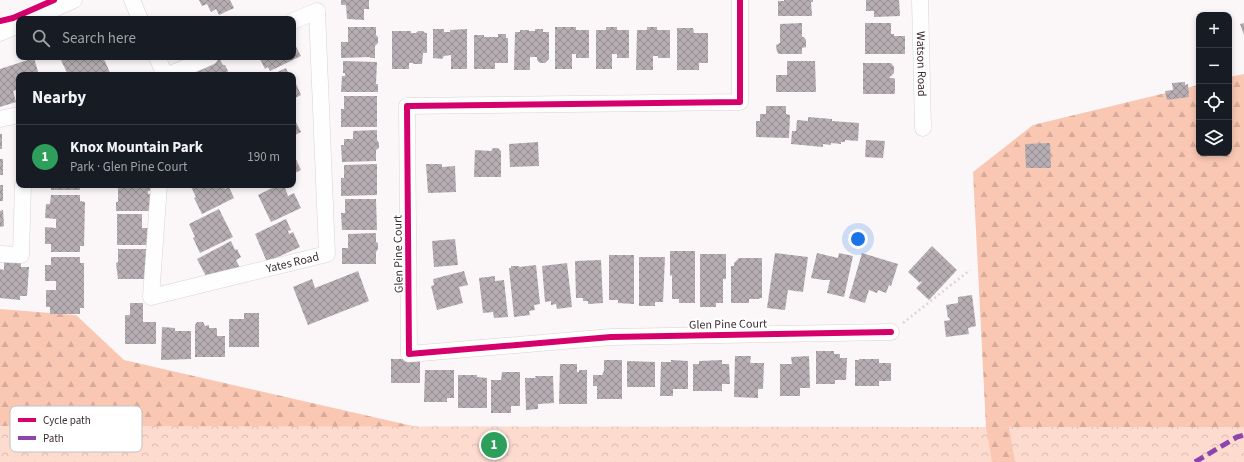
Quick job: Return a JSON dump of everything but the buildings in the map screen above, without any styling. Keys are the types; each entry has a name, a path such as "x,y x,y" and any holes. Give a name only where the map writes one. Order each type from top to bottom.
{"street":[{"path":"38,16 74,0"},
{"path":"132,0 139,16"},
{"name":"Glen Pine Court","path":"740,0 740,102 407,106 410,354 611,337 891,332"},
{"name":"Watson Road","path":"920,0 923,128"},
{"name":"Yates Road","path":"159,188 151,296 327,254 317,11 296,20"},
{"path":"0,33 16,25"},
{"path":"159,60 165,72"},
{"path":"174,72 203,60"},
{"path":"0,119 16,116"},
{"path":"0,254 21,255 22,188"}],"path":[{"path":"891,332 970,270"}],"green space":[{"path":"1244,74 1244,462 0,462 0,309 76,315 124,360 417,427 986,427 973,172 1033,125 1196,86 1196,156 1232,156 1232,76"},
{"path":"0,426 10,426 10,452 142,452 142,426 986,427 992,462 0,462"},
{"path":"1009,427 1244,427 1244,462 1015,462"}],"marked path":[{"path":"1195,462 1237,437 1244,435"}],"cycle path":[{"path":"18,16 54,0"},
{"path":"740,0 740,102 407,106 409,354 611,337 891,332"},
{"path":"0,21 16,17"}],"place":[{"name":"Knox Mountain Park","path":"494,445"}]}
